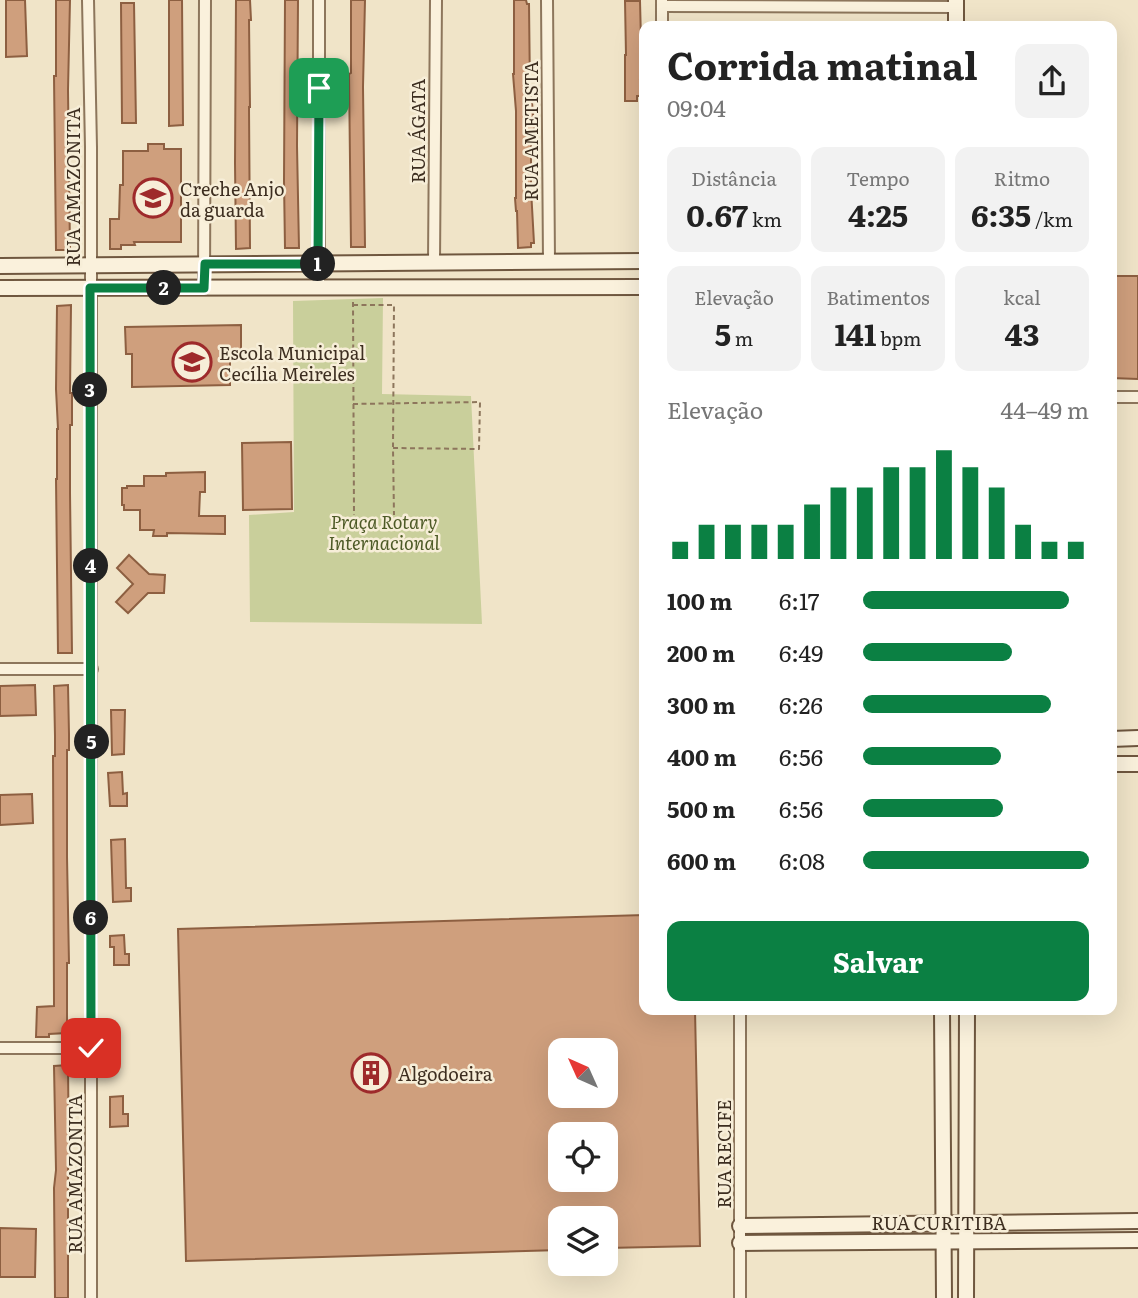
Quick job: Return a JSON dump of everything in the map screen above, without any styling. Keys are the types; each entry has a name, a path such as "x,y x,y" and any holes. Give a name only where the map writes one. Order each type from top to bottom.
{"street":[{"name":"RUA AMAZONITA","path":"88,0 91,147 92,1298"},
{"path":"204,288 205,0"},
{"path":"318,288 319,0"},
{"name":"RUA ÁGATA","path":"434,263 436,0"},
{"name":"RUA AMETISTA","path":"547,0 549,262"},
{"path":"662,21 662,3 956,4"},
{"path":"0,266 639,261"},
{"path":"0,288 639,287"},
{"path":"1117,397 1138,397"},
{"path":"0,669 92,669"},
{"path":"1117,739 1138,738"},
{"path":"1117,764 1138,764"},
{"name":"RUA RECIFE","path":"740,1015 740,1298"},
{"path":"942,1015 944,1298"},
{"path":"966,1298 967,1015"},
{"path":"0,1048 91,1048"},
{"name":"RUA CURITIBA","path":"740,1226 1138,1221"},
{"name":"RUA CURITIBA","path":"740,1243 1138,1240"}],"path":[{"path":"352,288 354,515"},
{"path":"353,305 394,304 394,515"},
{"path":"353,404 480,402 479,449 393,448"}],"green space":[{"name":"Praça Rotary Internacional","path":"383,298 382,394 471,396 482,624 250,622 249,515 294,512 293,301"}],"building":[{"path":"6,0 25,0 27,56 6,57"},
{"path":"56,0 70,0 70,250 56,250"},
{"path":"169,0 182,0 183,125 169,126"},
{"path":"236,0 250,0 251,20 250,248 236,249 235,163"},
{"path":"285,0 298,0 299,248 285,248"},
{"path":"351,0 365,0 365,247 351,247"},
{"path":"514,0 526,0 529,4 530,91 534,126 531,140 531,189 534,243 531,243 531,247 518,248 513,74"},
{"path":"625,1 640,1 637,101 625,101"},
{"path":"121,3 134,3 136,123 122,123"},
{"name":"Creche Anjo da guarda","path":"148,144 164,144 164,149 181,149 181,242 134,242 135,245 121,245 121,249 110,249 110,219 119,219 123,151 148,151"},
{"path":"1117,276 1138,276 1138,379 1117,378"},
{"path":"71,305 72,653 58,653 57,306"},
{"name":"Escola Municipal Cecília Meireles","path":"241,325 241,350 230,350 230,385 132,387 132,354 126,354 125,327"},
{"path":"291,442 292,509 243,510 242,443"},
{"path":"205,472 205,492 200,492 199,516 225,516 225,534 167,533 167,536 153,536 154,530 140,530 140,510 124,510 122,488 144,486 144,476"},
{"path":"129,555 149,574 165,575 164,593 148,593 128,613 116,602 133,584 117,568"},
{"path":"35,685 36,715 0,716 0,686"},
{"path":"68,685 67,1033 36,1037 37,1007 54,1006 54,686"},
{"path":"111,710 125,710 124,754 112,755"},
{"path":"122,772 123,794 127,793 127,806 110,806 108,773"},
{"path":"32,794 33,823 0,825 0,795"},
{"path":"125,839 126,888 131,888 131,901 113,902 111,840"},
{"name":"Algodoeira","path":"639,915 639,1015 695,1015 700,1246 618,1248 618,1206 548,1206 548,1250 186,1261 178,929"},
{"path":"124,935 125,954 129,954 129,965 114,965 114,947 110,947 110,936"},
{"path":"68,1065 68,1298 55,1298 54,1066"},
{"path":"123,1096 123,1114 128,1114 128,1126 110,1127 110,1097"},
{"path":"0,1228 36,1229 35,1277 0,1277"}],"place":[{"name":"Creche Anjo da guarda","path":"153,198"},
{"name":"Escola Municipal Cecília Meireles","path":"192,362"},
{"name":"Algodoeira","path":"371,1073"}],"route":[{"path":"91,1048 90,288 204,288 205,264 318,264 319,88"}]}
